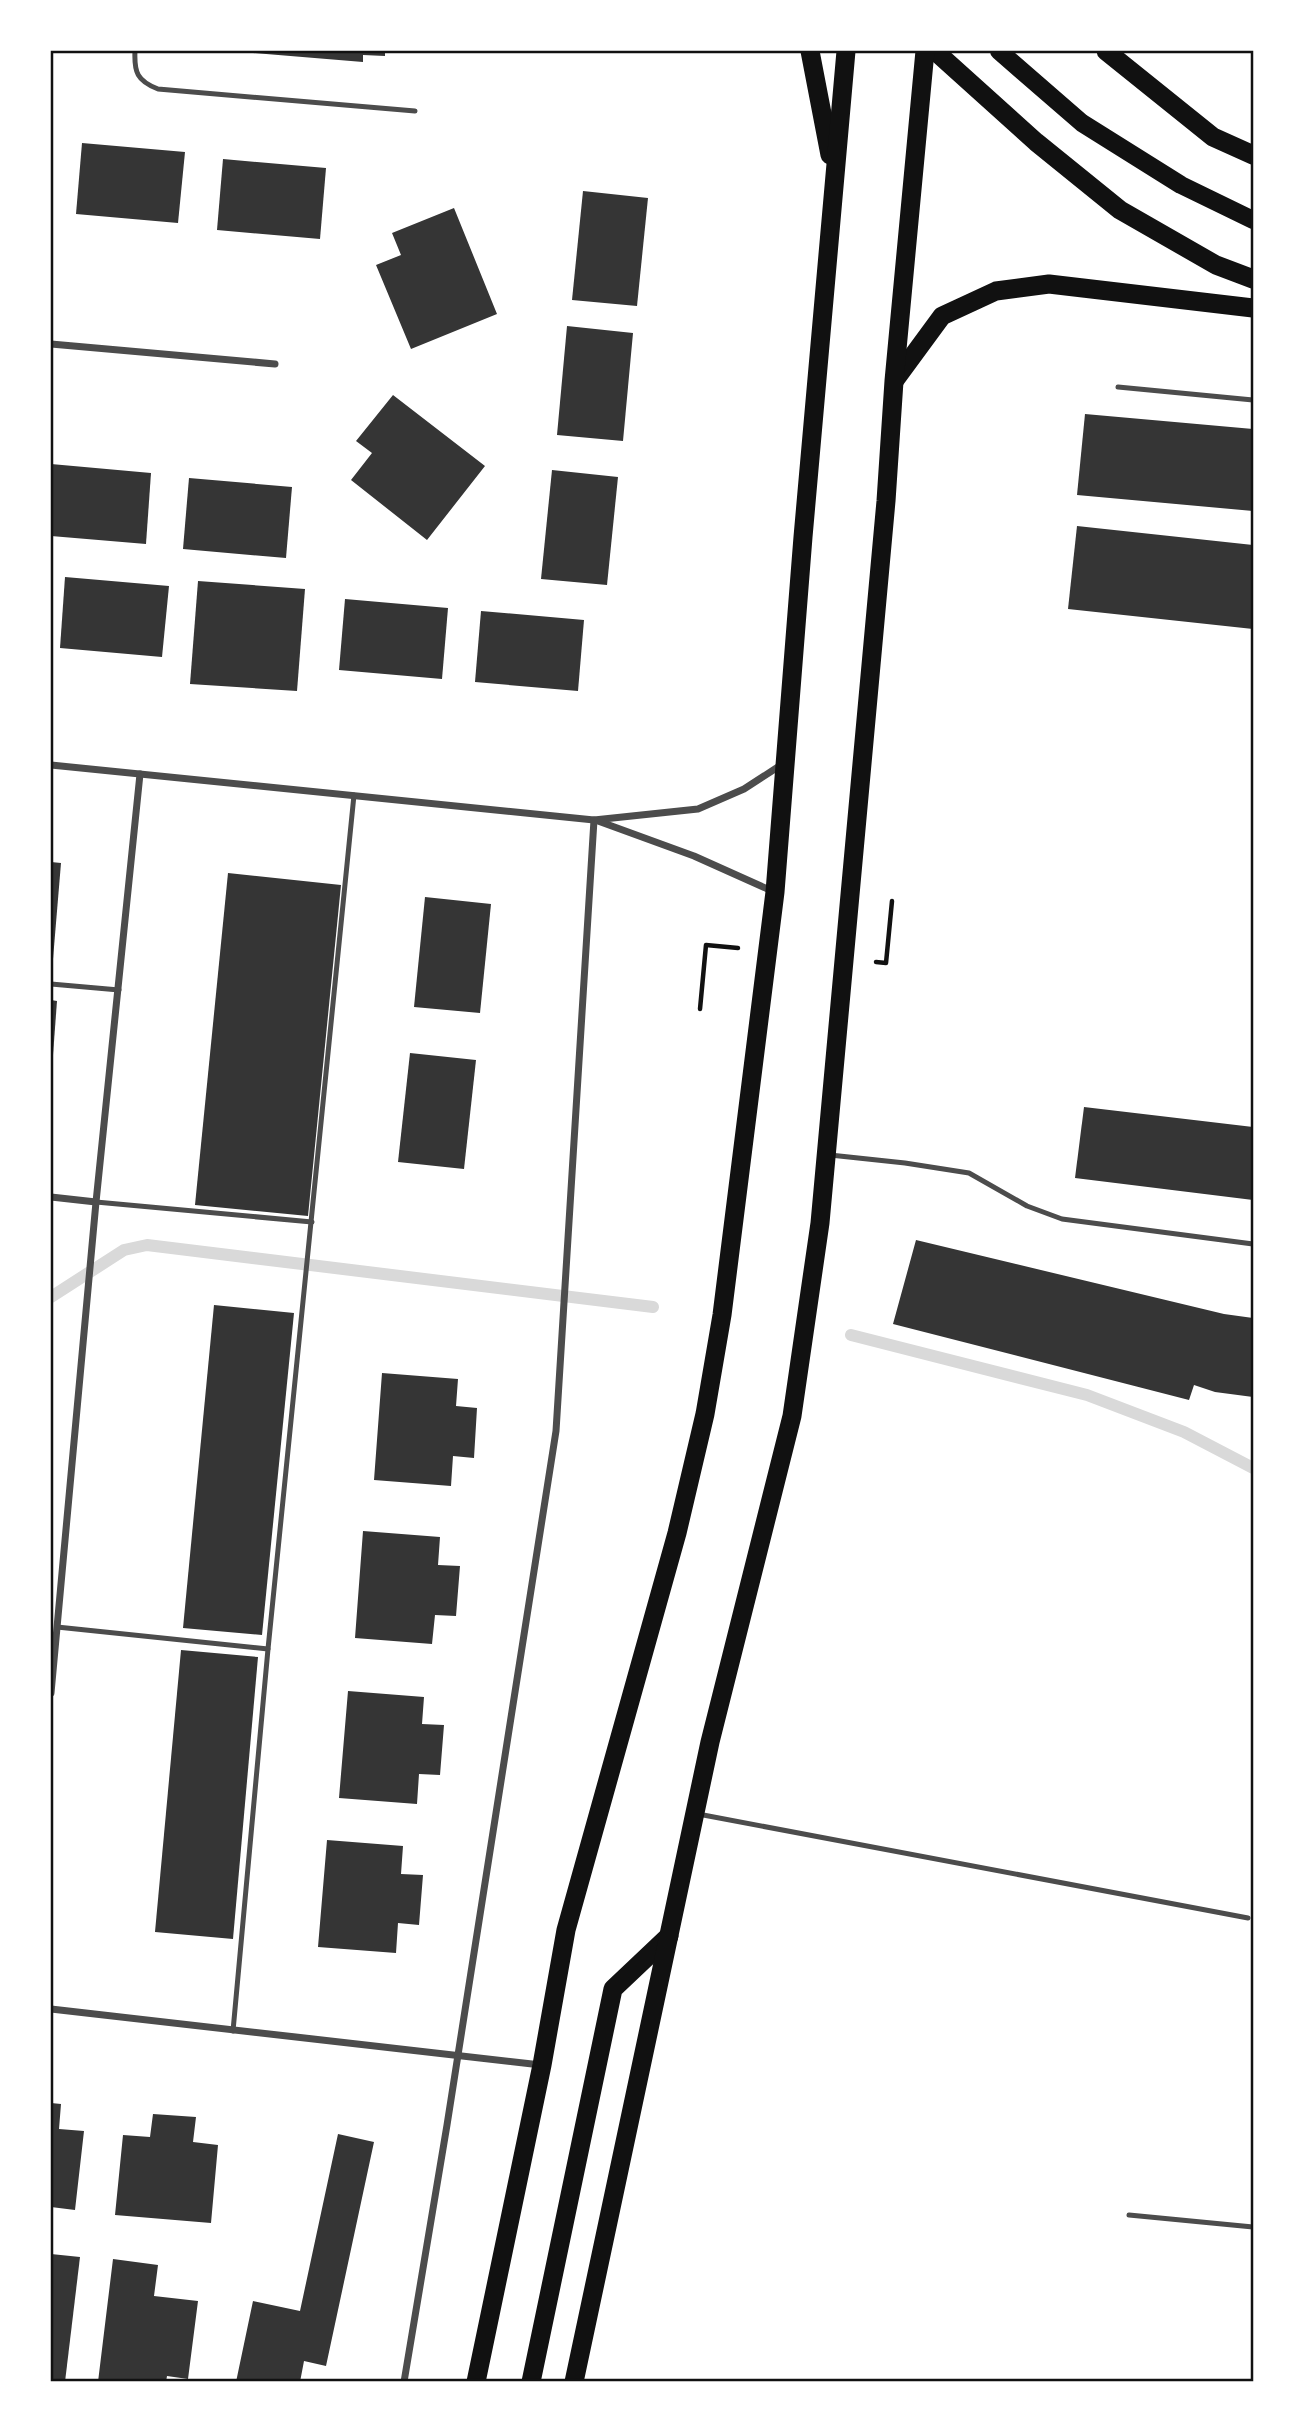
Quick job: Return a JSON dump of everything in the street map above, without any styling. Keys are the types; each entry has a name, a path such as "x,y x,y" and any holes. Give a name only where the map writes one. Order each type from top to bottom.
{"highway":[{"path":"810,51 835,180"},
{"path":"477,2382 542,2065 566,1930 677,1533 705,1414 722,1315 775,892 846,51"},
{"path":"574,2382 710,1742 792,1416 820,1223 925,51"},
{"path":"935,51 1036,142 1120,210 1216,265 1253,279"},
{"path":"1106,51 1213,137 1253,155"},
{"path":"894,381 942,316 996,291 1049,284 1253,308"},
{"path":"531,2382 613,1989 669,1936"}],"main road":[{"path":"999,51 1082,122 1181,185 1253,220"}],"street":[{"path":"51,344 275,364"},
{"path":"51,765 594,820 698,809 744,789 785,763"},
{"path":"51,1693 96,1202 140,774"},
{"path":"594,820 694,856 775,892"},
{"path":"404,2382 556,1431 594,820"},
{"path":"51,1197 96,1202"},
{"path":"51,2009 542,2065"}],"lane":[{"path":"135,51 137,74 145,84 158,89 415,111"},
{"path":"1118,387 1253,400"},
{"path":"233,2031 268,1649 354,796"},
{"path":"51,984 119,990"},
{"path":"826,1155 970,1173 1027,1206 1062,1219 1253,1244"},
{"path":"96,1202 312,1222"},
{"path":"57,1627 268,1649"},
{"path":"695,1813 1248,1918"},
{"path":"1129,2215 1253,2227"}],"path":[{"path":"888,942 892,901"},
{"path":"700,1010 705,959"}],"building":[{"path":"253,51 385,51 385,56 363,55 363,62"},
{"path":"82,143 185,152 178,223 76,214"},
{"path":"223,159 326,168 320,239 217,230"},
{"path":"583,191 648,198 637,306 572,300"},
{"path":"454,208 497,314 411,349 376,265 401,255 392,233"},
{"path":"567,326 633,333 623,441 557,435"},
{"path":"393,395 485,466 427,540 351,480 372,453 356,441"},
{"path":"1085,414 1253,429 1253,511 1077,495"},
{"path":"51,464 151,473 146,544 51,536"},
{"path":"552,470 618,477 607,585 541,579"},
{"path":"189,478 292,487 286,558 183,549"},
{"path":"1077,526 1253,545 1253,629 1068,609"},
{"path":"65,577 169,586 162,657 60,648"},
{"path":"198,581 305,589 297,691 190,684"},
{"path":"345,599 448,608 442,679 339,670"},
{"path":"481,611 584,620 578,691 475,682"},
{"path":"51,862 61,863 53,959 51,959"},
{"path":"228,873 341,885 308,1216 195,1205"},
{"path":"425,897 491,904 480,1013 414,1007"},
{"path":"51,1000 57,1001 53,1055 51,1055"},
{"path":"410,1053 476,1060 464,1169 398,1162"},
{"path":"1084,1107 1253,1127 1253,1200 1075,1178"},
{"path":"916,1240 1224,1314 1253,1318 1253,1397 1215,1392 1194,1385 1189,1400 893,1324"},
{"path":"214,1305 294,1313 262,1635 183,1628"},
{"path":"382,1373 458,1379 456,1406 477,1408 474,1458 453,1456 451,1486 374,1480"},
{"path":"363,1531 440,1537 438,1565 460,1566 456,1616 435,1615 432,1644 355,1638"},
{"path":"181,1650 258,1657 233,1939 155,1932"},
{"path":"348,1691 424,1697 422,1724 444,1725 440,1775 419,1774 417,1804 339,1798"},
{"path":"327,1840 403,1846 401,1874 423,1875 419,1925 398,1923 396,1953 318,1947"},
{"path":"51,2103 61,2104 59,2129 84,2131 75,2210 51,2207"},
{"path":"153,2114 196,2117 193,2142 218,2145 211,2223 115,2215 123,2135 150,2137"},
{"path":"338,2134 374,2142 326,2366 304,2361 300,2382 236,2382 253,2301 300,2311"},
{"path":"51,2254 80,2257 65,2382 51,2382"},
{"path":"113,2259 158,2265 154,2296 198,2301 188,2379 167,2376 166,2382 98,2382"}],"waterway":[{"path":"51,1297 124,1250 147,1245 653,1307"},
{"path":"851,1335 1087,1395 1184,1432 1253,1468"}]}
